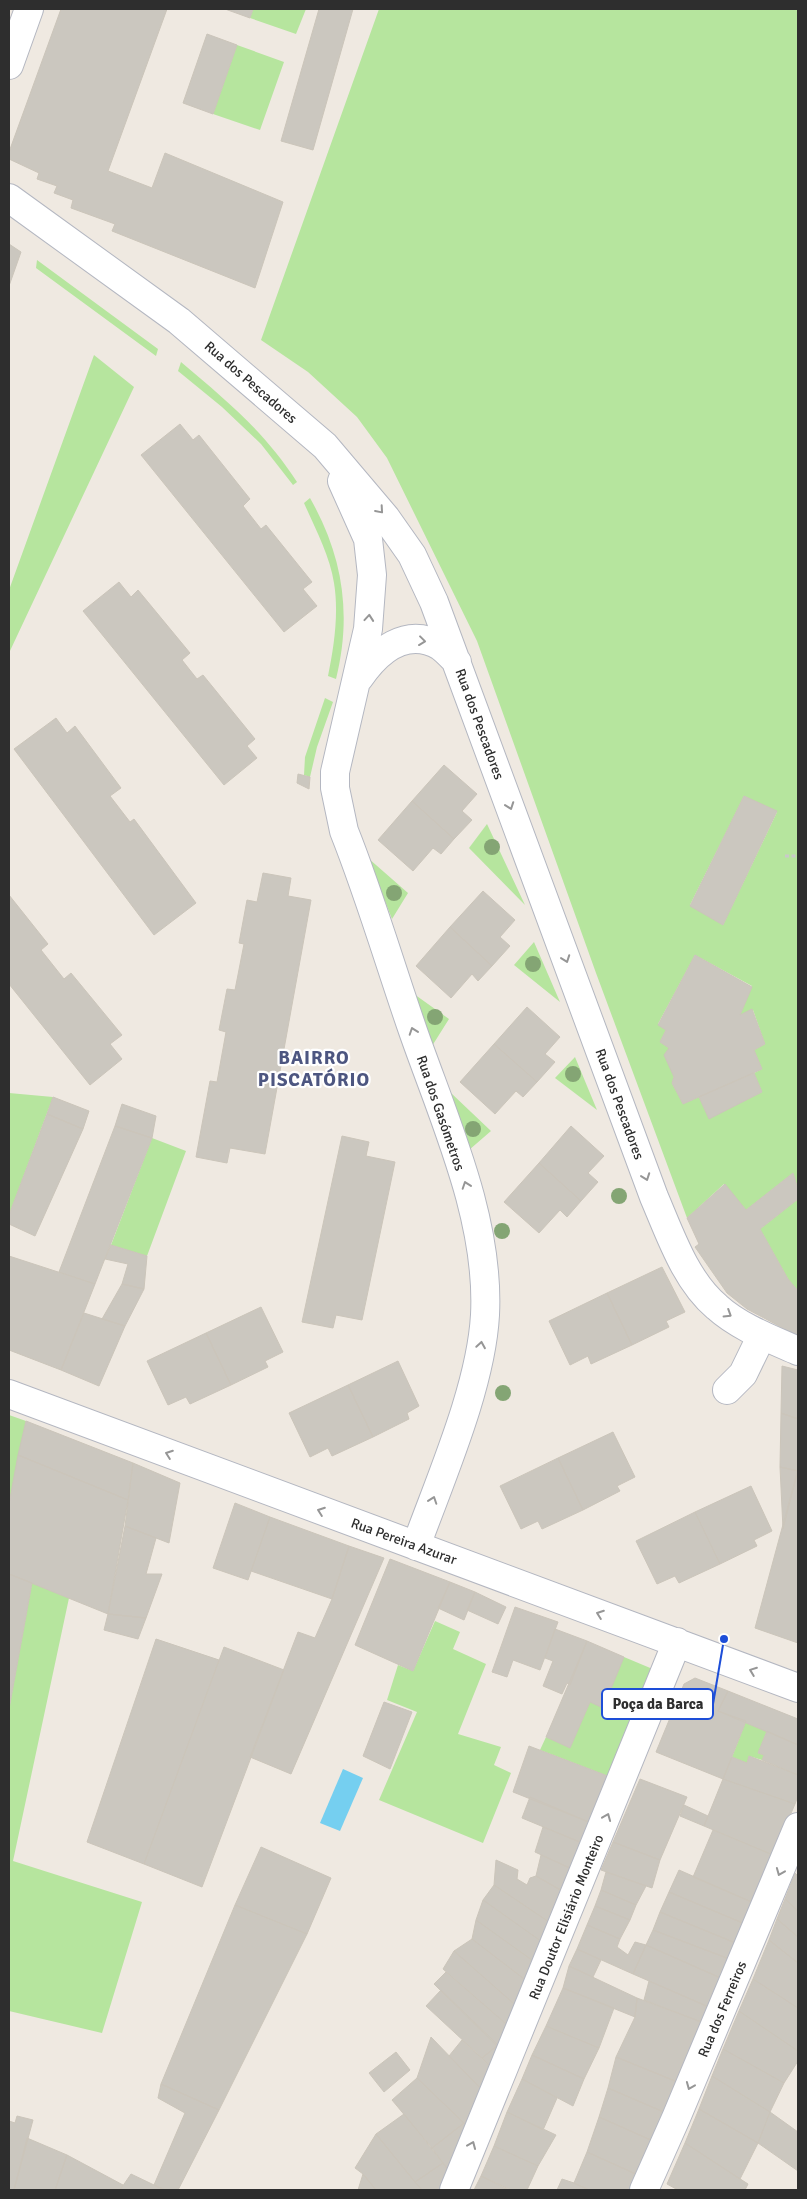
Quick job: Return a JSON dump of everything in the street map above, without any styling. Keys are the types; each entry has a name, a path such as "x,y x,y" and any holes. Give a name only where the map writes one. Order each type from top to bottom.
{"street":[{"path":"9,65 30,9"},
{"name":"Rua dos Pescadores","path":"9,198 179,321 325,446 386,518 412,556 457,662 654,1197 682,1260 700,1288 717,1308 762,1335 798,1352"},
{"name":"Rua dos Gasómetros","path":"325,446 368,539 372,575 369,620 335,772 338,807 344,831 470,1195 484,1282 485,1315 480,1349 469,1396 416,1546"},
{"name":"Rua dos Gasómetros","path":"356,683 371,661 382,650 407,641 418,639 441,646 457,662"},
{"path":"727,1390 743,1374 762,1335"},
{"name":"Rua Pereira Azurar","path":"9,1394 798,1688"},
{"name":"Rua Doutor Elisiário Monteiro","path":"454,2190 677,1642"},
{"name":"Rua dos Ferreiros","path":"644,2190 798,1827"}],"path":[{"path":"784,856 798,856"}],"green space":[{"path":"253,9 306,9 296,34 250,18"},
{"path":"379,9 798,9 798,1189 793,1173 746,1210 724,1184 687,1218 596,973 477,641 387,458 357,417 308,372 261,340","holes":["744,796 777,812 723,925 690,905","695,955 752,986 740,1015 753,1010 765,1044 754,1050 762,1069 754,1073 762,1092 709,1118 699,1097 683,1104 672,1083 674,1077 669,1048 660,1042 666,1030 658,1024"]},
{"path":"237,45 284,62 260,130 213,114"},
{"path":"37,260 158,349 156,356 36,268"},
{"path":"94,355 134,387 9,653 9,590"},
{"path":"181,362 258,432 297,482 293,485 261,444 222,407 178,371"},
{"path":"310,498 330,542 341,586 344,608 343,631 336,679 328,676 335,630 336,606 334,583 326,552 304,503"},
{"path":"325,698 333,702 317,747 310,777 304,775 305,757"},
{"path":"487,824 525,905 469,848"},
{"path":"368,858 408,893 392,919"},
{"path":"534,942 560,1002 514,965"},
{"path":"414,994 449,1019 432,1046"},
{"path":"575,1057 597,1110 555,1078"},
{"path":"9,1093 53,1097 9,1215"},
{"path":"451,1093 491,1131 469,1150"},
{"path":"152,1138 186,1151 147,1256 111,1245"},
{"path":"798,1199 798,1291 788,1279 760,1229"},
{"path":"9,1415 26,1421 9,1504"},
{"path":"32,1583 69,1598 13,1861 142,1902 102,2033 9,2011 9,1709"},
{"path":"435,1621 460,1632 453,1649 486,1664 458,1734 501,1747 494,1765 511,1773 483,1843 379,1800 417,1712 387,1700 398,1665 413,1671"},
{"path":"624,1657 655,1670 613,1778 540,1750 546,1737 570,1747 590,1702"},
{"path":"746,1721 767,1731 758,1753 764,1755 762,1760 749,1756 747,1763 732,1757"}],"water":[{"path":"343,1769 363,1778 340,1831 320,1823"}],"building":[{"path":"61,9 167,9 108,171 152,188 165,153 283,202 255,288 112,231 115,224 71,208 73,200 54,193 57,186 37,179 39,173 9,159 9,152"},
{"path":"225,9 253,9 250,18"},
{"path":"319,9 353,9 313,150 281,141"},
{"path":"207,34 237,45 213,114 183,103"},
{"path":"9,244 21,252 9,286"},
{"path":"180,424 193,440 199,435 250,499 243,506 261,529 266,525 312,582 303,589 317,606 284,632 141,455"},
{"path":"119,582 131,597 138,590 190,653 182,660 197,679 203,675 255,739 247,746 257,758 224,785 83,611"},
{"path":"56,718 67,733 75,726 121,788 110,796 130,822 134,819 196,903 154,935 14,749"},
{"path":"444,765 477,794 462,811 472,820 454,839 412,801"},
{"path":"298,774 310,777 309,789 297,783"},
{"path":"744,796 777,811 723,925 690,906"},
{"path":"412,801 454,839 441,854 433,848 413,871 378,840"},
{"path":"263,873 291,878 288,896 311,900 265,1154 230,1148 227,1163 196,1157 210,1081 217,1082 226,1032 219,1030 227,989 235,990 244,944 239,943 247,900 257,902"},
{"path":"483,891 515,920 500,937 510,946 492,966 450,927"},
{"path":"9,895 48,944 41,950 64,979 71,973 122,1035 110,1044 122,1059 90,1085 9,984"},
{"path":"450,927 492,966 478,981 472,974 451,998 416,966"},
{"path":"695,955 752,987 740,1015 752,1009 765,1044 754,1050 762,1069 683,1104 672,1083 674,1077 664,1055 669,1048 660,1042 666,1030 658,1025"},
{"path":"527,1007 560,1037 545,1054 555,1062 537,1082 494,1044"},
{"path":"494,1044 537,1082 523,1097 516,1091 495,1114 460,1082"},
{"path":"754,1073 762,1092 709,1119 699,1097"},
{"path":"53,1097 89,1111 83,1129 47,1114"},
{"path":"122,1104 156,1116 152,1138 115,1126"},
{"path":"47,1114 83,1129 35,1236 9,1224 9,1215"},
{"path":"115,1126 152,1138 95,1284 59,1272"},
{"path":"571,1126 604,1156 588,1173 598,1182 581,1201 539,1163"},
{"path":"342,1136 369,1142 366,1156 395,1162 362,1320 336,1315 333,1328 302,1322"},
{"path":"539,1163 581,1201 567,1217 560,1210 539,1233 504,1202"},
{"path":"793,1173 798,1189 798,1199 760,1229 788,1279 798,1291 798,1336 747,1309 727,1293 695,1247 699,1244 687,1218 725,1184 746,1210"},
{"path":"111,1245 147,1256 144,1289 122,1284 128,1264 105,1259"},
{"path":"9,1256 95,1284 61,1370 9,1350"},
{"path":"662,1267 685,1312 666,1321 669,1327 632,1345 607,1293"},
{"path":"122,1284 144,1289 125,1326 102,1319"},
{"path":"607,1293 632,1345 591,1364 588,1356 570,1365 549,1321"},
{"path":"261,1307 283,1352 265,1361 268,1367 231,1385 206,1333"},
{"path":"84,1313 125,1326 99,1386 61,1370"},
{"path":"206,1333 231,1385 190,1404 186,1397 168,1405 147,1361"},
{"path":"398,1361 419,1406 407,1413 409,1419 373,1437 348,1385"},
{"path":"782,1366 798,1370 798,1419 781,1413"},
{"path":"348,1385 373,1437 332,1456 328,1448 310,1457 289,1413"},
{"path":"781,1413 798,1419 798,1471 780,1467"},
{"path":"26,1421 133,1463 128,1500 18,1455"},
{"path":"613,1432 635,1477 617,1486 620,1491 583,1510 558,1458"},
{"path":"18,1455 128,1500 108,1614 9,1574 9,1504"},
{"path":"558,1458 583,1510 542,1529 538,1521 521,1529 500,1486"},
{"path":"133,1463 180,1483 169,1543 125,1526"},
{"path":"780,1467 798,1471 783,1529"},
{"path":"798,1469 798,1643 755,1628"},
{"path":"751,1486 772,1531 754,1540 757,1546 720,1564 695,1512"},
{"path":"235,1503 270,1517 248,1580 213,1568"},
{"path":"695,1512 720,1564 679,1583 675,1576 657,1584 636,1541"},
{"path":"270,1517 349,1546 332,1599 251,1571"},
{"path":"125,1526 156,1538 146,1574 162,1574 146,1618 108,1614"},
{"path":"349,1546 384,1558 291,1774 250,1757 298,1632 315,1638 332,1599"},
{"path":"390,1559 450,1582 413,1671 355,1645"},
{"path":"9,1574 32,1583 9,1709"},
{"path":"450,1582 475,1592 464,1620 438,1608"},
{"path":"475,1592 506,1607 498,1624 467,1610"},
{"path":"515,1607 558,1622 540,1670 513,1660 507,1677 492,1672"},
{"path":"108,1614 146,1618 138,1639 104,1630"},
{"path":"555,1629 587,1641 570,1685 567,1683 562,1694 543,1686 553,1661 545,1658"},
{"path":"156,1639 219,1660 144,1864 87,1842"},
{"path":"587,1641 624,1657 603,1708 590,1702 570,1748 546,1737"},
{"path":"224,1647 284,1670 202,1887 144,1864"},
{"path":"695,1678 728,1691 718,1711 746,1721 723,1779 656,1752 684,1684"},
{"path":"728,1691 798,1719 798,1745 718,1711"},
{"path":"384,1702 412,1712 390,1769 363,1756"},
{"path":"767,1731 798,1745 798,1775 762,1760 764,1755 758,1753"},
{"path":"529,1746 613,1778 596,1825 513,1792"},
{"path":"749,1756 798,1775 798,1796 795,1804 723,1779 732,1757 747,1763"},
{"path":"640,1779 687,1797 660,1860 613,1842"},
{"path":"723,1779 795,1804 773,1855 704,1826"},
{"path":"530,1797 596,1825 587,1845 522,1818"},
{"path":"684,1805 708,1816 704,1826 680,1816"},
{"path":"543,1827 587,1845 572,1869 535,1852"},
{"path":"713,1830 773,1855 754,1903 693,1877"},
{"path":"613,1842 660,1860 652,1888 601,1870"},
{"path":"261,1847 331,1878 307,1934 235,1905"},
{"path":"541,1855 572,1869 564,1892 536,1876"},
{"path":"496,1860 518,1870 517,1879 527,1885 530,1878 536,1876 564,1892 552,1924 494,1885"},
{"path":"679,1870 754,1903 745,1924 669,1892"},
{"path":"606,1872 646,1886 636,1905 601,1890"},
{"path":"795,1873 798,1876 798,1911 785,1899"},
{"path":"494,1885 552,1924 545,1944 483,1900"},
{"path":"601,1890 636,1905 630,1920 595,1906"},
{"path":"669,1892 745,1924 738,1944 660,1912"},
{"path":"785,1899 798,1911 798,1937 777,1919"},
{"path":"483,1900 545,1944 536,1963 476,1920"},
{"path":"235,1905 307,1934 219,2110 161,2084"},
{"path":"595,1906 630,1920 620,1939 587,1925"},
{"path":"660,1912 738,1944 732,1960 653,1930"},
{"path":"777,1919 798,1937 798,1963 769,1940"},
{"path":"476,1920 536,1963 528,1982 472,1939"},
{"path":"587,1925 620,1939 617,1947 628,1955 635,1942 646,1945 633,1974 577,1949"},
{"path":"653,1930 732,1960 723,1979 646,1945"},
{"path":"472,1939 528,1982 521,2010 454,1951"},
{"path":"769,1940 798,1963 798,2008 753,1979"},
{"path":"646,1945 723,1979 711,2008 633,1974"},
{"path":"577,1949 601,1960 593,1977 569,1966"},
{"path":"454,1951 521,2010 512,2029 443,1969"},
{"path":"569,1966 637,1998 635,2017 563,1988"},
{"path":"446,1972 512,2029 501,2050 434,1984"},
{"path":"753,1979 798,2008 798,2051 739,2011"},
{"path":"649,1981 711,2008 704,2023 644,2000"},
{"path":"563,1988 614,2008 599,2048 546,2026"},
{"path":"441,1990 498,2045 482,2058 426,2006"},
{"path":"637,1998 704,2023 680,2083 616,2057 635,2017"},
{"path":"739,2011 798,2051 798,2061 784,2083 723,2049"},
{"path":"546,2026 599,2048 584,2079 532,2055"},
{"path":"431,2037 485,2093 470,2129 417,2078"},
{"path":"462,2040 493,2069 485,2093 449,2056"},
{"path":"498,2045 501,2050 493,2069 482,2058"},
{"path":"723,2049 784,2083 770,2112 712,2076"},
{"path":"396,2052 410,2070 384,2092 369,2073"},
{"path":"532,2055 584,2079 573,2106 522,2079"},
{"path":"616,2057 680,2083 666,2113 608,2088"},
{"path":"712,2076 770,2112 758,2143 699,2109"},
{"path":"417,2078 464,2123 432,2148 392,2100"},
{"path":"522,2079 557,2098 543,2130 507,2112"},
{"path":"161,2084 219,2110 178,2190 165,2190 154,2185 185,2113 158,2098"},
{"path":"608,2088 666,2113 653,2141 599,2117"},
{"path":"699,2109 758,2143 740,2179 685,2143"},
{"path":"507,2112 556,2135 538,2166 494,2146"},
{"path":"770,2112 798,2132 798,2171 758,2143"},
{"path":"404,2114 443,2163 415,2182 376,2134"},
{"path":"17,2116 33,2120 14,2190 9,2190 9,2121 15,2123"},
{"path":"599,2117 653,2141 638,2175 587,2152"},
{"path":"464,2123 470,2129 449,2171 432,2148"},
{"path":"376,2134 422,2190 376,2190 363,2174 355,2168"},
{"path":"27,2138 67,2155 55,2190 14,2190"},
{"path":"685,2143 748,2184 745,2190 678,2190 667,2184"},
{"path":"494,2146 538,2166 527,2190 511,2190 481,2176"},
{"path":"587,2152 638,2175 632,2190 589,2190 574,2183"},
{"path":"67,2155 123,2185 120,2190 55,2190"},
{"path":"443,2163 449,2171 439,2190 422,2190 415,2182"},
{"path":"131,2174 154,2185 165,2190 120,2190"},
{"path":"363,2174 376,2190 358,2190"},
{"path":"481,2176 507,2189 474,2190"},
{"path":"562,2179 574,2183 589,2190 557,2190"}],"place":[{"name":"Poça da Barca","path":"724,1639"}],"district":[{"name":"BAIRRO PISCATÓRIO","path":"314,1068"}]}
